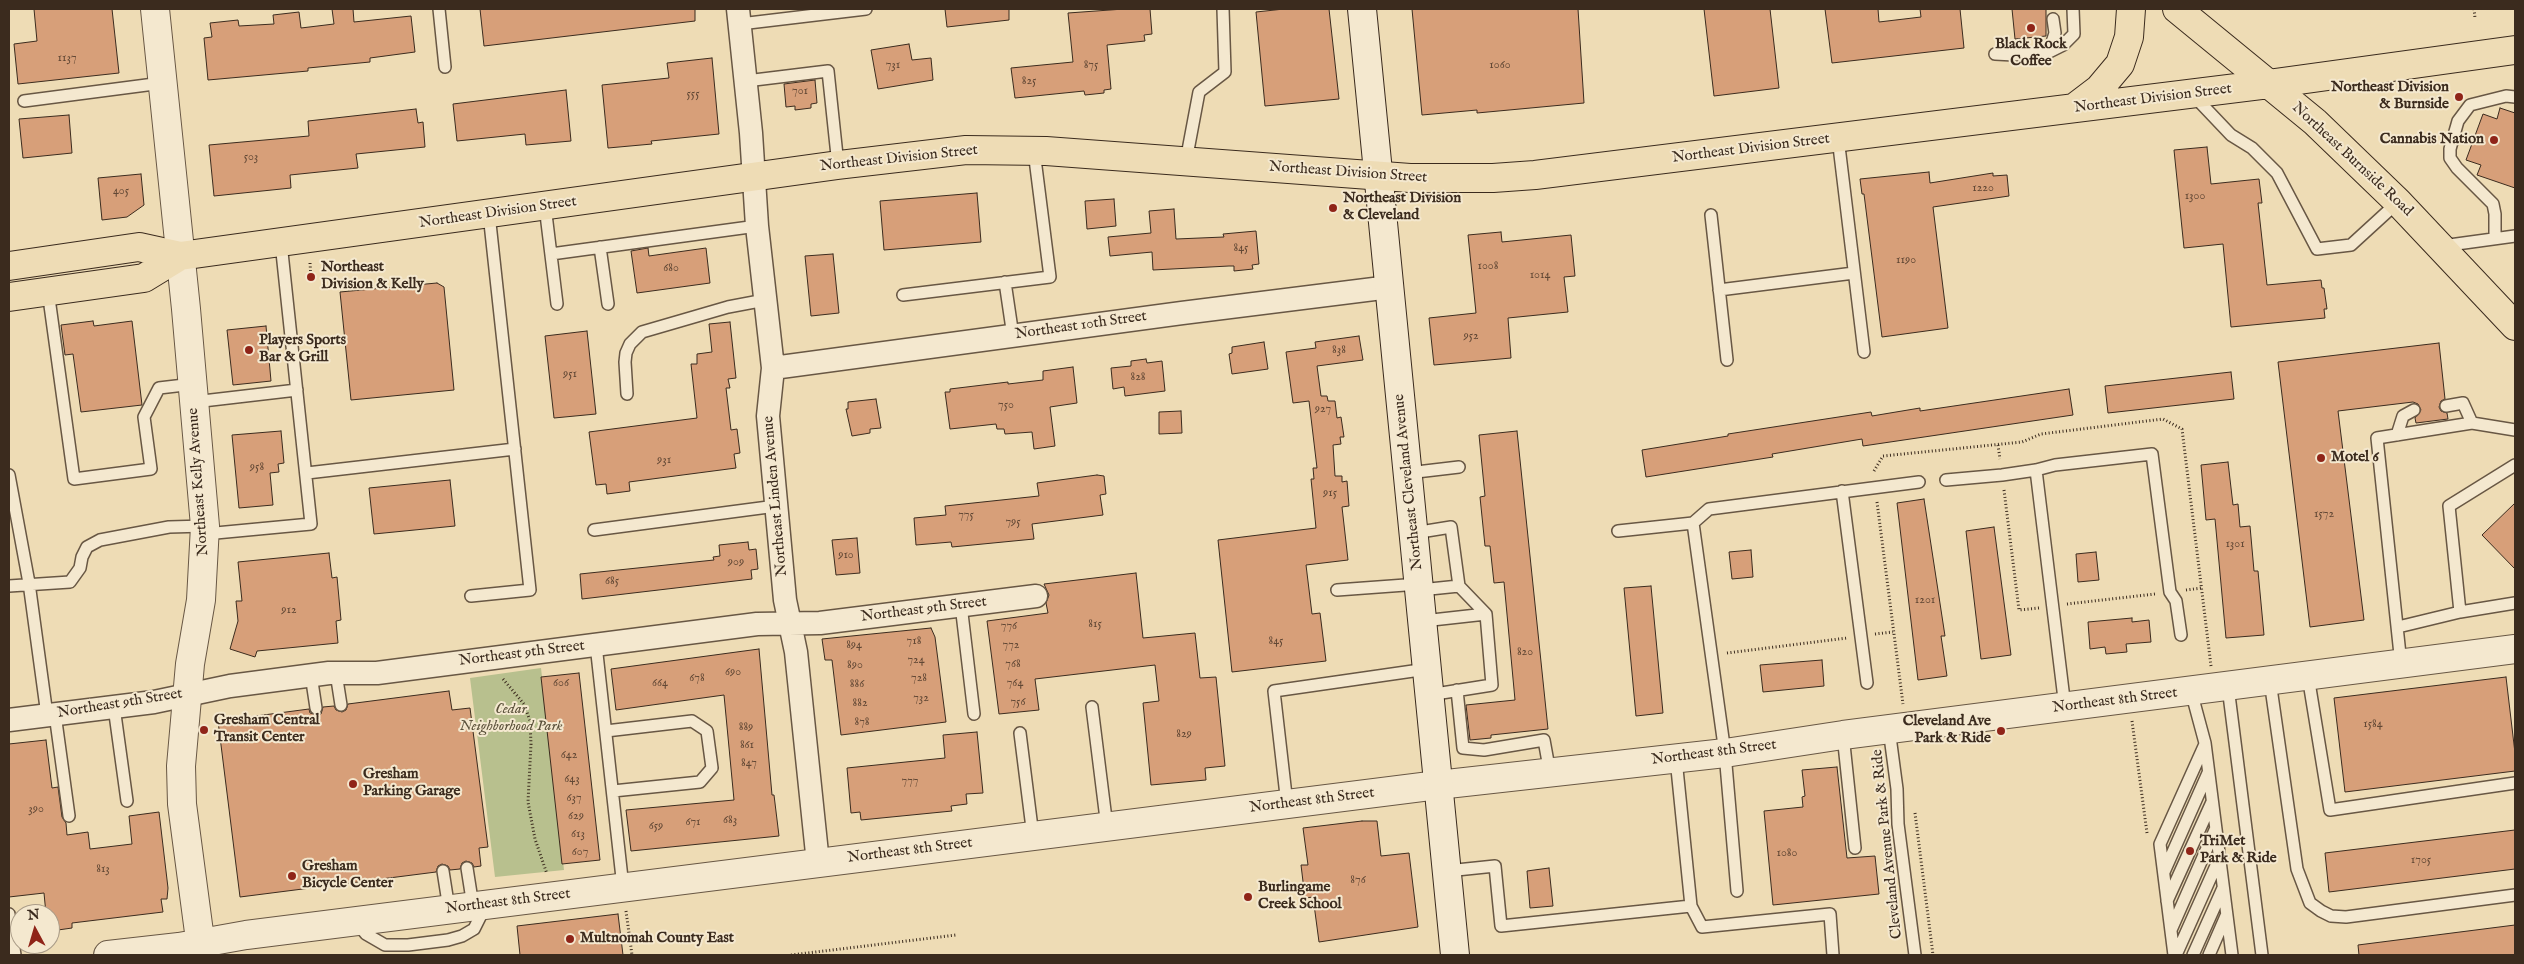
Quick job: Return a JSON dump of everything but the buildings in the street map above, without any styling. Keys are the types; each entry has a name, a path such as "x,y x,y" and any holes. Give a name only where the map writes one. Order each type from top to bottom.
{"main road":[{"path":"2072,109 2099,89 2120,64 2129,37 2130,9"},
{"name":"Northeast Burnside Road","path":"2177,9 2315,122 2512,315"},
{"name":"Northeast Division Street","path":"9,266 139,247 180,256 838,165 966,150 1034,150 1379,175 1452,178 1535,175 2191,94 2515,50"},
{"name":"Northeast Division Street","path":"9,297 144,278 180,256"}],"street":[{"name":"Northeast Kelly Avenue","path":"155,9 205,530 201,600 186,695 181,758 182,804 201,949"},
{"name":"Northeast Cleveland Avenue","path":"1362,9 1455,955"},
{"name":"Northeast Linden Avenue","path":"739,16 757,226 772,368 768,416 776,506 785,600 796,652 818,863"},
{"name":"Northeast 10th Street","path":"772,368 1390,287"},
{"name":"Northeast 9th Street","path":"9,720 154,702 230,686 311,675 377,673 757,624 820,623 1036,596"},
{"name":"Northeast 8th Street","path":"108,955 201,949 355,921 1438,785 1724,753 1843,735 2515,649"}],"lane":[{"path":"439,9 445,67"},
{"path":"739,16 866,9"},
{"path":"1186,161 1199,92 1225,72 1223,9"},
{"path":"1996,54 2049,52 2063,45 2074,34 2073,9"},
{"path":"2049,52 2055,33 2053,19"},
{"path":"746,81 828,71 838,165"},
{"path":"24,101 162,83"},
{"path":"2191,94 2231,135 2252,148 2277,173 2317,249 2351,245 2398,202"},
{"path":"2495,238 2495,214 2492,204 2457,168 2450,158 2450,149 2458,121 2470,105 2506,96 2515,97"},
{"path":"1838,138 1864,352"},
{"path":"903,295 1050,277 1034,150"},
{"path":"545,206 557,304"},
{"path":"471,596 530,590 489,214"},
{"path":"1711,215 1727,360"},
{"path":"551,254 757,226"},
{"path":"2440,246 2515,236"},
{"path":"9,586 29,583 70,582 80,568 87,546 100,540 169,528 205,530 312,524 281,243"},
{"path":"600,247 608,304"},
{"path":"1719,290 1854,273"},
{"path":"1005,282 1013,336"},
{"path":"48,291 74,480 152,469 144,417 159,388 193,393 298,390"},
{"path":"627,394 626,353 630,344 642,332 728,307 765,300"},
{"path":"2446,406 2463,403 2472,423"},
{"path":"2397,434 2402,416 2414,410"},
{"path":"2402,664 2377,438 2472,423 2515,430"},
{"path":"307,473 515,449"},
{"path":"1946,480 2152,454 2170,592 2176,602 2181,635"},
{"path":"2460,612 2449,506 2515,464"},
{"path":"1408,472 1459,467"},
{"path":"2036,470 2065,707"},
{"path":"9,474 69,816"},
{"path":"1618,531 1693,523 1709,509 1919,482"},
{"path":"1842,491 1867,683"},
{"path":"594,530 776,506"},
{"path":"1693,523 1724,753 1737,891"},
{"path":"1287,804 1274,691 1428,682 1457,690 1492,685 1486,614 1459,586 1451,527 1414,533"},
{"path":"1337,590 1459,586"},
{"path":"2398,627 2460,612 2515,603"},
{"path":"961,605 974,714"},
{"path":"1422,621 1486,614"},
{"path":"596,645 623,887"},
{"path":"336,673 341,705"},
{"path":"311,675 316,708"},
{"path":"2308,676 2330,810 2515,783"},
{"path":"2270,681 2297,869 2304,892 2310,902 2321,912 2331,916 2346,916 2515,895"},
{"path":"2228,687 2262,955"},
{"path":"1457,690 1463,748 1484,750 1544,740 1550,773"},
{"path":"2191,691 2205,743 2232,955"},
{"path":"114,707 127,801"},
{"path":"1092,708 1107,827"},
{"path":"606,731 692,721 707,730 712,768 700,782 613,792"},
{"name":"Cleveland Avenue Park & Ride","path":"1890,729 1898,789 1898,824 1915,955"},
{"path":"1020,733 1033,836"},
{"path":"1843,735 1855,848"},
{"path":"2175,955 2160,844 2205,743"},
{"path":"1676,758 1691,906 1702,927 1830,914 1833,955"},
{"path":"2163,873 2209,771"},
{"path":"2167,902 2212,800"},
{"path":"2171,930 2216,829"},
{"path":"2175,955 2220,857"},
{"path":"1447,871 1494,866 1501,926 1691,906"},
{"path":"355,921 376,942 385,944 416,944 462,936 474,928 469,907 467,868"},
{"path":"443,871 469,907"},
{"path":"2193,955 2223,886"},
{"path":"9,914 15,955"},
{"path":"2209,955 2227,914"},
{"path":"2225,955 2230,943"}],"path":[{"path":"2474,9 2475,18"},
{"path":"1711,655 1893,632"},
{"path":"495,658 502,677 524,704 530,721 531,744 528,802 535,839 546,869 550,896"},
{"path":"1914,806 1933,955"},
{"path":"623,887 632,955"},
{"path":"791,955 956,935"}],"green space":[{"name":"Cedar Neighborhood Park","path":"541,668 564,870 495,877 470,678"}],"place":[{"name":"Black Rock Coffee","path":"2031,28"},
{"name":"Northeast Division & Burnside","path":"2459,97"},
{"name":"Cannabis Nation","path":"2494,140"},
{"name":"Northeast Division & Cleveland","path":"1333,208"},
{"name":"Northeast Division & Kelly","path":"311,277"},
{"name":"Players Sports Bar & Grill","path":"249,350"},
{"name":"Motel 6","path":"2321,458"},
{"name":"Gresham Central Transit Center","path":"204,730"},
{"name":"Cleveland Ave Park & Ride","path":"2001,731"},
{"name":"Gresham Parking Garage","path":"353,784"},
{"name":"TriMet Park & Ride","path":"2190,851"},
{"name":"Gresham Bicycle Center","path":"292,876"},
{"name":"Burlingame Creek School","path":"1248,897"},
{"name":"Multnomah County East","path":"570,939"}]}
